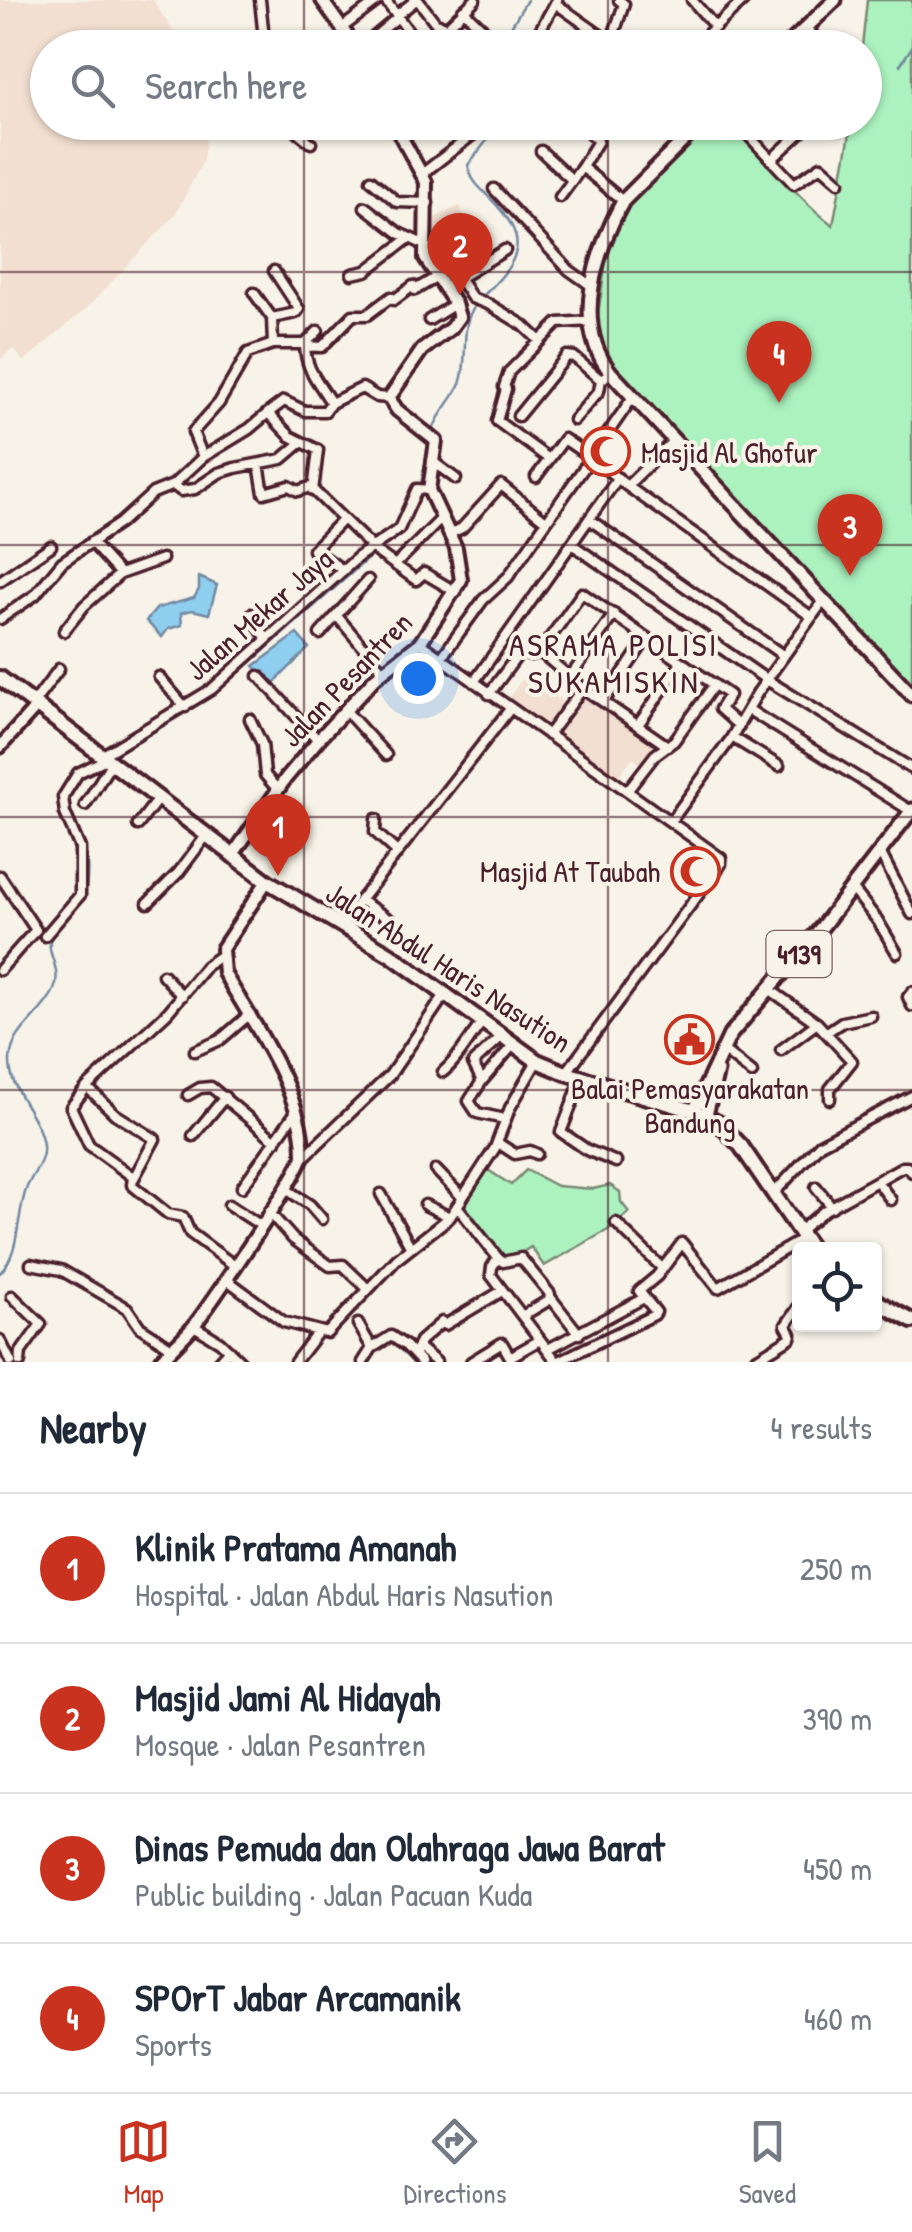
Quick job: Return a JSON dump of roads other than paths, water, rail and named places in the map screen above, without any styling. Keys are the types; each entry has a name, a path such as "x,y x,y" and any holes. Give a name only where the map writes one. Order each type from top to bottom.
{"highway":[{"name":"Jalan Abdul Haris Nasution","path":"0,678 266,881 392,955 537,1061 566,1074 700,1113 780,1185 804,1240"},
{"path":"882,1304 912,1321"}],"main road":[{"path":"806,28 835,0"},
{"path":"684,140 623,200 603,245 590,321 606,377 674,440 912,695"},
{"name":"4139","path":"700,1113 722,1054 741,1021 912,810"}],"street":[{"path":"260,0 263,30"},
{"path":"344,27 382,0 408,30"},
{"path":"380,30 417,0 442,30"},
{"path":"436,23 446,28 475,0"},
{"path":"692,0 715,27"},
{"path":"712,30 744,0"},
{"path":"614,30 623,1"},
{"path":"327,2 346,30"},
{"path":"540,30 556,2 591,30"},
{"path":"463,10 484,30"},
{"path":"307,140 311,143"},
{"path":"405,140 422,174 428,203 425,258 455,304 459,317"},
{"path":"422,174 466,140"},
{"path":"560,197 598,140"},
{"path":"753,140 796,185 821,166 839,182"},
{"path":"771,160 793,140"},
{"path":"541,151 571,178"},
{"path":"582,167 623,200"},
{"path":"371,180 397,202 428,203"},
{"path":"494,189 569,270 593,287"},
{"path":"365,207 408,240 423,244"},
{"path":"352,274 366,271 408,240"},
{"path":"203,457 193,432 220,403 248,353 272,344 322,347 353,315 366,315 413,286 416,290 459,278 506,250"},
{"path":"272,318 300,309 274,270"},
{"path":"459,278 477,301 523,326 540,342"},
{"path":"254,294 272,318 272,344"},
{"path":"388,398 422,350 452,328 477,301"},
{"path":"429,320 455,304"},
{"path":"549,459 497,420 508,374 561,321 590,321"},
{"path":"305,345 318,331"},
{"path":"305,345 309,373 331,403"},
{"path":"516,352 523,360"},
{"path":"518,416 567,356 606,377 574,420"},
{"path":"0,619 35,595 62,562 284,401 312,412 325,412 331,403 362,388 377,398 388,398"},
{"path":"258,464 264,494 289,486 298,492 308,486 395,565 416,580 424,572 456,592 460,567 450,534 423,490 434,438 388,398"},
{"path":"441,658 483,600 508,577 631,399"},
{"path":"268,413 290,436 318,450 314,492"},
{"path":"536,477 564,438 812,617"},
{"path":"628,486 674,440"},
{"path":"173,485 181,491 195,489 219,473 282,459 302,442"},
{"path":"432,461 456,478"},
{"path":"474,682 618,478"},
{"path":"450,534 462,528 502,485 546,521"},
{"name":"Jalan Mekar Jaya","path":"45,936 80,895 80,848 65,813 63,797 78,773 105,761 152,722 212,689 342,570 398,529 423,490"},
{"path":"395,565 441,518"},
{"path":"342,520 314,550 342,570"},
{"path":"590,520 784,656"},
{"path":"91,542 120,574"},
{"path":"573,545 767,680 912,769"},
{"path":"0,580 51,546"},
{"path":"64,631 84,606 120,574 162,559"},
{"path":"320,634 368,580"},
{"name":"Jalan Pesantren","path":"232,856 318,740 384,672 420,643 456,592"},
{"path":"489,694 520,652 530,656 540,652 582,594 728,695 720,710 739,726"},
{"path":"672,820 824,600"},
{"path":"251,614 266,638"},
{"path":"571,676 614,614"},
{"path":"338,616 384,672"},
{"path":"604,700 647,638"},
{"path":"420,643 716,852 721,864 566,1074"},
{"path":"540,652 583,688 666,745"},
{"path":"638,725 682,662"},
{"path":"0,747 59,669"},
{"path":"259,676 318,740"},
{"path":"158,677 185,707"},
{"path":"628,790 666,745 674,741 714,684"},
{"path":"548,735 583,688"},
{"path":"340,926 510,709"},
{"path":"749,710 912,810"},
{"path":"346,711 386,755"},
{"path":"250,719 262,744 265,775 278,790"},
{"path":"732,737 779,766"},
{"path":"84,805 105,761"},
{"path":"138,825 157,800"},
{"path":"376,819 375,832 398,852"},
{"path":"148,903 179,872 206,836"},
{"path":"879,850 912,914"},
{"path":"898,884 907,872"},
{"path":"0,876 36,930 20,942 0,970"},
{"path":"134,1178 88,1144 71,1107 86,1087 118,1061 206,966 220,956 266,881"},
{"path":"852,888 878,920 897,953"},
{"path":"360,900 390,920"},
{"path":"220,956 224,973 269,1045 295,1113 303,1158"},
{"path":"162,975 182,996"},
{"path":"769,988 817,1023 852,1061 830,1089 830,1099"},
{"path":"912,992 908,996 912,1006"},
{"path":"158,1362 194,1326 303,1158 390,1075 446,993"},
{"path":"195,1051 220,1040 250,1014"},
{"path":"827,1032 842,1022 871,1016"},
{"path":"444,1072 458,1060 482,1022"},
{"path":"781,1050 817,1023"},
{"path":"482,1081 473,1063 508,1041"},
{"path":"500,1118 478,1113 470,1106 470,1098 508,1041"},
{"path":"722,1054 752,1073"},
{"path":"226,1278 284,1322 327,1333 411,1248 450,1217 498,1143 510,1108 537,1061"},
{"path":"582,1078 561,1132 587,1150 616,1162"},
{"path":"188,1095 205,1086 225,1097 276,1141"},
{"path":"86,1087 114,1114 156,1138 134,1178 132,1184 136,1189 168,1214 184,1216 190,1233 235,1266"},
{"path":"780,1185 836,1136 912,1096"},
{"path":"194,1136 225,1097"},
{"path":"242,1187 295,1113"},
{"path":"498,1143 517,1154 537,1154"},
{"path":"498,1258 490,1270 557,1362 654,1315 656,1312 639,1291 657,1276 682,1243 720,1288 804,1240 832,1207 902,1167 907,1166 912,1172"},
{"path":"436,1170 498,1258 503,1262 521,1258 579,1334"},
{"path":"877,1181 891,1200"},
{"path":"816,1188 832,1207"},
{"path":"286,1189 322,1218"},
{"path":"381,1194 411,1248"},
{"path":"229,1205 260,1225"},
{"path":"425,1205 450,1217"},
{"path":"270,1212 305,1249 330,1266 343,1265 368,1289"},
{"path":"616,1223 661,1267"},
{"path":"31,1264 61,1270 127,1308 140,1326 172,1348"},
{"path":"418,1354 420,1341 442,1322 445,1325 502,1291"},
{"path":"12,1296 40,1324 21,1352 20,1362"},
{"path":"524,1315 551,1298"},
{"path":"548,1349 644,1298"},
{"path":"750,1362 790,1338 786,1325 792,1316"},
{"path":"358,1324 372,1348"},
{"path":"194,1326 241,1362"},
{"path":"295,1362 318,1332"},
{"path":"363,1362 372,1348 391,1336 436,1362"},
{"path":"0,1340 11,1362"},
{"path":"471,1362 502,1343 510,1357 540,1340"},
{"path":"218,1362 229,1350"}],"water":[{"path":"199,577 217,585 209,614 192,610 181,613 182,625 168,629 162,637 146,621 157,608 194,598"},
{"path":"297,634 309,648 272,685 254,666"}],"waterway":[{"path":"509,30 527,0"},
{"path":"900,65 912,47"},
{"path":"481,298 505,272 516,250 512,226 476,183 468,165 487,140"},
{"path":"432,434 460,384 467,322 476,304"},
{"path":"420,488 430,442"},
{"path":"405,525 412,510"},
{"path":"380,549 397,535"},
{"path":"112,757 213,696 373,554"},
{"path":"0,1273 12,1254 24,1198 43,1151 36,1123 14,1083 12,1049 54,990 51,938 80,903 86,889 85,848 69,793"}],"place":[{"name":"Masjid Jami Al Hidayah","path":"460,295"},
{"name":"SPOrT Jabar Arcamanik","path":"779,403"},
{"name":"Masjid Al Ghofur","path":"606,452"},
{"name":"Dinas Pemuda dan Olahraga Jawa Barat","path":"850,576"},
{"name":"Masjid At Taubah","path":"695,871"},
{"name":"Klinik Pratama Amanah","path":"278,876"},
{"name":"Balai Pemasyarakatan Bandung","path":"690,1039"}],"district":[{"name":"ASRAMA POLISI SUKAMISKIN","path":"614,662"}]}
